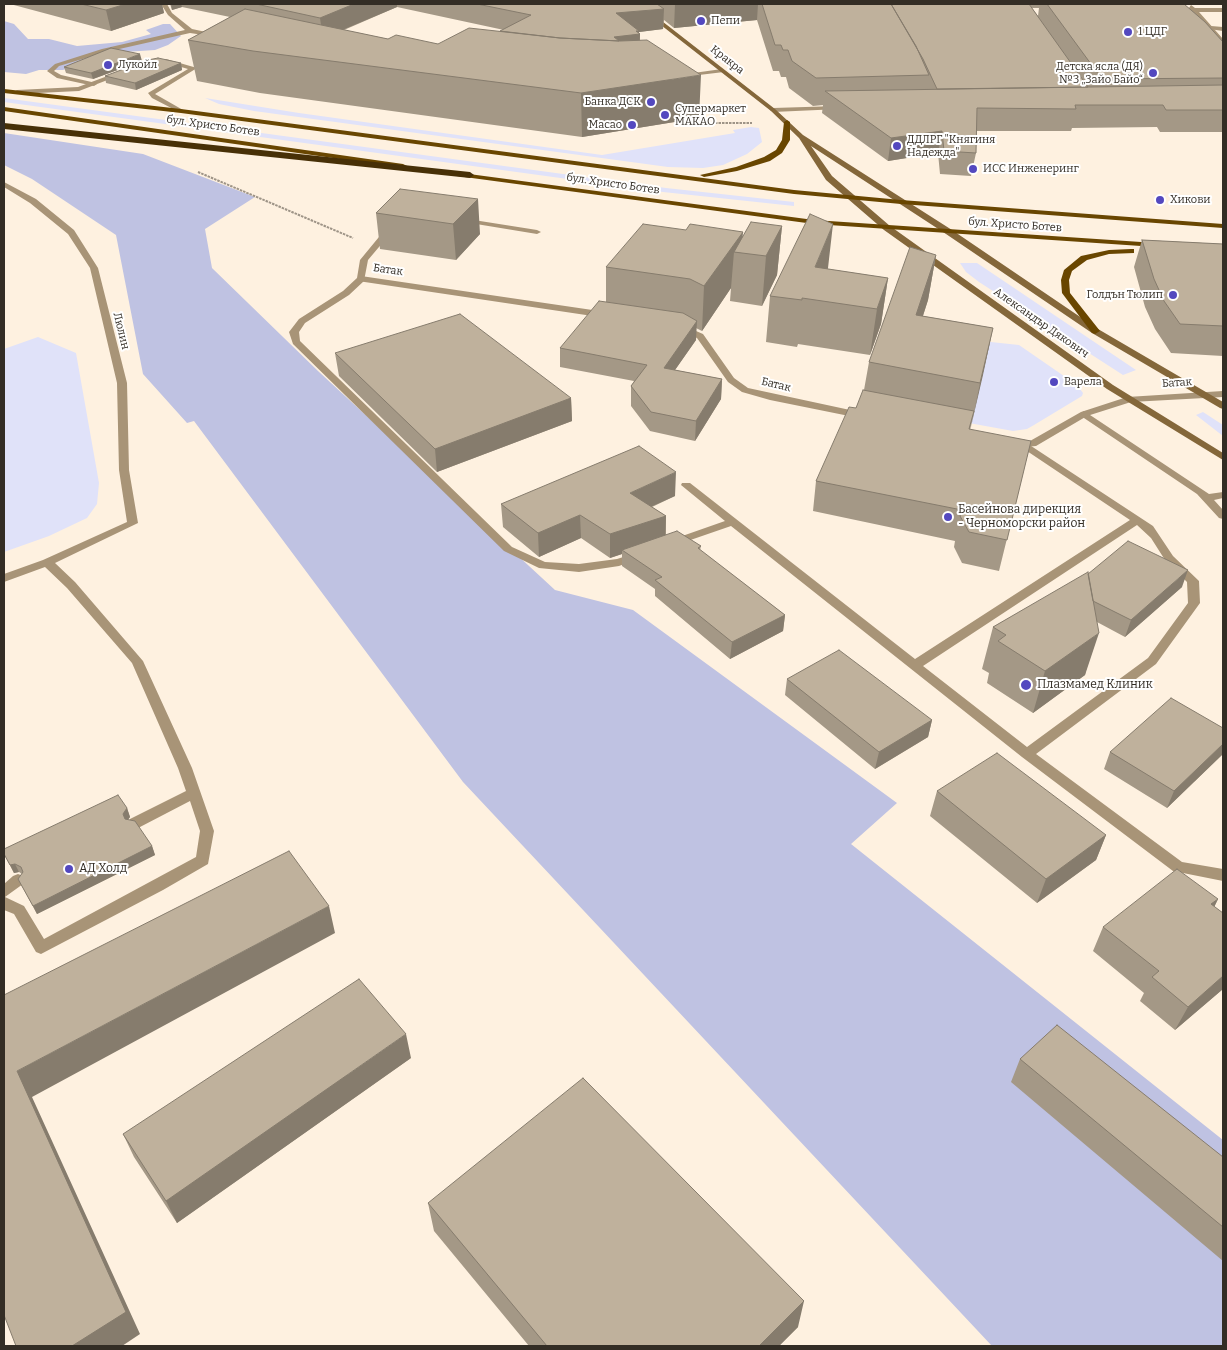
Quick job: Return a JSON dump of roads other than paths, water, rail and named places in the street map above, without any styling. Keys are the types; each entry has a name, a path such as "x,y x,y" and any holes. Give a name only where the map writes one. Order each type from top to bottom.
{"highway":[{"path":"4,126 470,175"}],"main road":[{"name":"бул. Христо Ботев","path":"4,91 181,110 853,198 1223,226"},
{"name":"бул. Христо Ботев","path":"4,109 745,214 886,228 1164,247 1109,252 1084,258 1068,270 1065,280 1066,294 1095,331"},
{"path":"666,175 715,174 767,159 779,151 786,140 786,122"}],"street":[{"path":"167,4 170,14 190,32"},
{"name":"Кракра","path":"637,4 773,110 801,136 901,202"},
{"path":"1188,4 1223,42"},
{"path":"645,10 660,10"},
{"path":"1165,10 1223,10"},
{"path":"1211,28 1223,29"},
{"path":"94,84 59,77 50,71 57,65 104,50 190,32 228,37"},
{"path":"157,60 194,68 151,93 154,97 181,110"},
{"path":"17,92 79,89 128,70"},
{"path":"674,76 722,71"},
{"path":"773,110 843,108"},
{"name":"Кракра","path":"801,136 829,178 853,198"},
{"name":"Люлин","path":"4,184 33,201 71,232 94,268 122,383 124,470 133,523 48,562"},
{"name":"Александър Дякович","path":"853,198 886,228 1110,387 1223,457"},
{"name":"Александър Дякович","path":"901,202 949,232 1095,331 1223,406"},
{"path":"456,219 537,232"},
{"path":"399,220 364,260 361,279 353,288 302,321 294,332 296,342 508,548 543,565 579,568 619,562 645,552"},
{"name":"Батак","path":"361,279 618,317"},
{"name":"Батак","path":"675,326 700,336 731,380 745,390 770,397 875,418"},
{"name":"Батак","path":"1008,444 1032,444 1084,414 1130,399 1223,394"},
{"path":"1084,414 1201,492 1223,516"},
{"path":"1025,445 1136,520 1156,536 1169,558 1193,581 1194,602 1152,661 1028,754"},
{"path":"686,485 1028,754 1178,867 1223,875"},
{"path":"1207,498 1223,495"},
{"path":"915,665 1136,520"},
{"path":"663,546 733,522"},
{"path":"4,578 48,562 71,585 137,661 185,768 207,831 203,860 41,948 19,910 4,903"},
{"path":"135,823 194,793"},
{"path":"4,892 18,880"}],"place":[{"name":"Пепи","path":"701,21"},
{"name":"1 ЦДГ","path":"1128,32"},
{"name":"Лукойл","path":"108,65"},
{"name":"Детска ясла (ДЯ) №3 „Зайо Байо“","path":"1153,73"},
{"name":"Банка ДСК","path":"651,102"},
{"name":"Супермаркет МАКАО","path":"665,115"},
{"name":"Macao","path":"632,125"},
{"name":"ДДЛРГ \"Княгиня Надежда\"","path":"897,146"},
{"name":"ИСС Инженеринг","path":"973,169"},
{"name":"Хикови","path":"1160,200"},
{"name":"Голдън Тюлип","path":"1173,295"},
{"name":"Варела","path":"1054,382"},
{"name":"Басейнова дирекция - Черноморски район","path":"948,517"},
{"name":"Плазмамед Клиник","path":"1026,685"},
{"name":"АД Холд","path":"69,869"}]}
